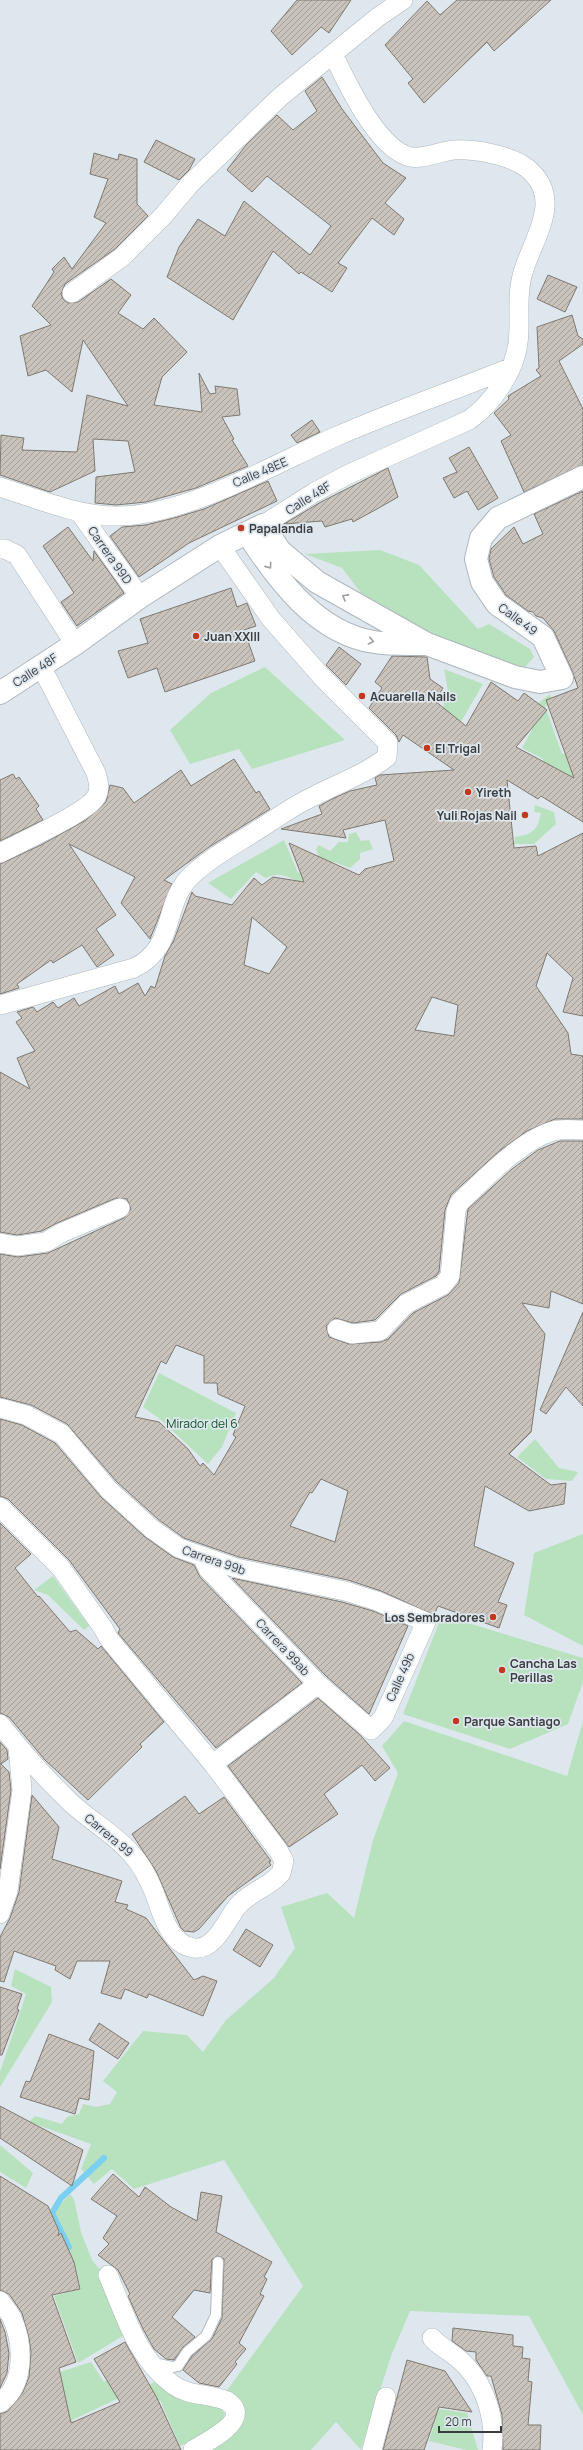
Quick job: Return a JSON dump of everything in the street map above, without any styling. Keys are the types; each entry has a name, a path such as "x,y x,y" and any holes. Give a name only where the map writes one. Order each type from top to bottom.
{"street":[{"path":"72,293 122,257 163,216 190,184 280,97 378,16 404,0"},
{"name":"Calle 48F","path":"0,693 75,644 140,597 220,546 255,529 315,492 347,475 469,420 494,396 510,368 518,343 519,290 522,277 546,209 544,194 537,180 527,168 512,160 476,152 454,150 420,157 407,156 394,148 369,121 333,54"},
{"name":"Calle 48EE","path":"0,487 80,513 102,516 134,515 194,499 269,470 336,437 510,368"},
{"name":"Calle 49","path":"255,529 317,582 427,644 515,677 540,682 562,678 543,637 497,604 482,582 476,559 481,538 498,518 583,477"},
{"name":"Carrera 99D","path":"80,513 140,597"},
{"name":"Calle 49","path":"255,529 272,571 307,607 332,626 352,636 374,642 427,644"},
{"path":"0,1005 134,968 148,960 159,948 180,888 192,874 213,858 309,798 373,768 387,756 388,743 322,677 271,619 220,546"},
{"path":"0,549 5,548 17,555 75,644"},
{"path":"0,853 81,810 96,798 99,790 96,773 41,666"},
{"path":"337,1329 352,1334 380,1331 406,1304 443,1285 450,1276 456,1211 459,1203 522,1148 543,1135 558,1130 583,1130"},
{"path":"0,1243 17,1246 46,1242 61,1233 120,1208"},
{"name":"Carrera 99b","path":"0,1408 26,1415 62,1434 109,1490 141,1520 166,1540 202,1558 265,1576 345,1591 377,1601 426,1622"},
{"path":"0,1507 61,1568 103,1628 109,1640 213,1764 318,1684"},
{"name":"Carrera 99ab","path":"202,1558 208,1569 318,1684 371,1730"},
{"name":"Calle 49b","path":"371,1730 383,1718 426,1622"},
{"name":"Carrera 99","path":"0,1724 18,1748 71,1802 132,1851 151,1884 165,1921 176,1940 184,1946 196,1949 209,1944 220,1932 237,1907 277,1878 281,1873 284,1861 213,1764"},
{"path":"0,1914 8,1891 22,1790 18,1748"},
{"path":"108,2275 138,2346 146,2359 172,2384 184,2391 229,2402 234,2409 235,2416 233,2422 219,2434 193,2450"},
{"path":"0,2301 12,2317 19,2344 16,2385 10,2396 0,2403"},
{"path":"432,2338 441,2348 465,2364 478,2381 487,2401 492,2424 492,2450"},
{"path":"372,2450 386,2396"}],"lane":[{"path":"146,2359 166,2366 178,2366 187,2352 206,2336 216,2315 218,2262"}],"green space":[{"path":"380,550 419,565 478,629 489,624 530,649 534,657 525,667 512,668 373,609 342,568 305,554"},
{"path":"265,667 345,740 252,769 239,749 190,764 170,730 211,693"},
{"path":"444,669 483,684 455,732 436,720 444,705 443,698 448,691"},
{"path":"550,694 552,700 545,706 562,754 566,754 583,788 544,763 543,759 522,748 532,730 537,704"},
{"path":"535,805 554,812 556,824 534,844 494,844 494,841 515,841 515,837 526,835 533,831 538,824 541,813 534,812"},
{"path":"356,832 361,841 369,840 373,849 360,853 360,859 350,868 334,862 301,884 284,875 275,875 266,878 256,872 231,899 208,883 284,840 298,873 321,862 316,849 319,845 330,851 339,842 348,842 349,834"},
{"name":"Mirador del 6","path":"159,1373 236,1413 222,1447 208,1464 160,1419 143,1407"},
{"path":"535,1439 559,1468 578,1472 572,1481 546,1479 517,1457"},
{"path":"583,1534 583,1646 524,1615 534,1553"},
{"path":"53,1576 89,1626 84,1630 48,1595 34,1590"},
{"name":"Cancha Las Perillas","path":"442,1615 583,1658 583,1682 568,1724 510,1749 403,1714"},
{"path":"404,1721 567,1776 583,1721 583,2415 529,2316 410,2311 391,2356 361,2450 336,2422 311,2450 204,2450 241,2421 225,2393 303,2286 224,2160 134,2189 112,2169 94,2184 81,2169 91,2144 29,2122 35,2116 62,2124 67,2117 79,2114 83,2104 96,2107 110,2104 117,2092 103,2081 143,2031 187,2035 203,2052 226,2020 274,1978 295,1948 281,1907 327,1893 354,1918 373,1840 398,1773 382,1746"},
{"path":"15,1969 51,1987 52,2002 0,2087 0,2072 26,1994 11,1986"},
{"path":"0,2145 33,2173 26,2188 0,2172"},
{"path":"70,2194 74,2199 81,2232 92,2260 101,2271 128,2333 78,2363 54,2296 81,2289 76,2268 70,2269 65,2249 69,2242 61,2226 48,2226 57,2208"},
{"path":"91,2362 104,2382 119,2373 130,2393 72,2420 85,2450 65,2416 63,2404 67,2403 60,2372"},
{"path":"154,2382 221,2408 225,2414 219,2427 180,2446 160,2400 143,2408 136,2393"},
{"path":"432,2408 467,2413 478,2450 466,2450 429,2441 434,2424 429,2420"}],"building":[{"path":"297,0 351,0 329,33 321,27 292,55 271,31"},
{"path":"457,0 551,0 494,51 487,42 424,103 408,83 413,79 385,45 427,1 440,15"},
{"path":"322,77 342,109 383,163 406,178 385,203 404,219 394,235 372,218 338,263 347,268 332,292 301,272 299,274 273,251 233,320 167,277 179,247 198,219 225,236 244,201 310,255 331,226 267,176 252,192 227,170 246,145 277,115 293,130 317,111 305,91"},
{"path":"156,140 195,159 189,170 179,180 144,162"},
{"path":"94,153 118,160 119,154 137,159 137,204 148,216 115,249 65,284 61,294 63,299 68,303 78,302 111,279 131,295 118,313 143,329 154,318 187,352 162,377 154,405 202,412 199,373 210,394 216,393 215,386 237,389 240,415 222,417 234,439 232,440 248,466 196,488 146,502 116,505 95,503 96,477 135,472 128,441 93,439 95,471 50,492 0,475 1,435 24,438 22,450 77,452 87,395 128,406 83,340 72,392 46,370 28,376 20,336 51,325 32,306 54,272 52,269 64,257 72,269 106,223 94,217 108,179 90,174"},
{"path":"548,275 577,287 565,312 537,299"},
{"path":"572,315 578,336 583,339 583,344 559,361 583,409 583,465 524,492 501,441 511,435 494,413 509,399 508,396 541,376 536,370 539,368 537,327"},
{"path":"312,420 320,432 297,443 291,435"},
{"path":"469,447 498,498 478,510 467,491 454,498 443,478 457,472 449,458"},
{"path":"388,468 398,497 353,522 352,519 325,527 322,521 284,524 321,502"},
{"path":"268,481 277,501 189,543 139,577 110,536 122,527 146,525 204,509"},
{"path":"583,491 583,822 541,796 538,799 507,780 514,848 536,846 538,856 583,833 583,1016 563,1012 573,978 547,953 536,986 568,1033 571,1054 583,1056 583,1119 555,1119 527,1131 498,1152 451,1195 445,1210 439,1272 436,1276 401,1294 375,1320 353,1323 335,1318 326,1326 329,1337 349,1344 381,1342 388,1339 413,1313 448,1295 459,1283 468,1209 512,1169 538,1150 560,1141 583,1141 583,1304 551,1291 549,1308 522,1303 545,1334 531,1432 509,1454 551,1485 566,1483 564,1504 529,1511 485,1486 474,1546 514,1563 498,1602 507,1605 499,1628 438,1606 434,1615 381,1591 348,1580 239,1557 184,1538 159,1520 117,1482 67,1424 31,1405 0,1397 0,1254 18,1257 48,1253 124,1218 131,1209 127,1199 116,1198 42,1231 17,1235 0,1232 0,1072 30,1089 17,1058 35,1051 16,1022 22,1018 17,1012 33,1007 37,1012 53,1002 58,1008 74,998 79,1006 115,986 119,994 138,983 145,996 151,986 155,988 165,956 174,940 192,892 195,896 232,905 254,878 262,885 273,877 304,882 289,843 359,875 365,869 394,861 385,820 343,830 346,838 281,829 322,814 319,806 334,798 350,791 377,785 375,778 380,775 454,770 403,735 399,742 396,735 369,708 382,688 375,682 392,656 427,657 430,679 443,688 435,701 466,726 491,682 518,701 524,693 547,710 516,747 574,778 546,700 578,688 573,673 554,631 543,618 536,616 533,612 528,611 506,595 494,577 489,559 491,549 514,527 523,544 543,534 534,514","holes":["252,917 287,947 269,974 244,965","432,997 458,1005 454,1036 415,1030","176,1345 204,1356 204,1383 217,1383 218,1394 245,1406 233,1435 236,1437 214,1475 203,1463 200,1466 188,1449 159,1422 135,1417 161,1361 166,1364","321,1479 348,1491 335,1542 290,1526 310,1492 312,1493"]},
{"path":"68,527 93,561 94,551 124,593 77,626 61,602 74,593 43,546"},
{"name":"Juan XXIII","path":"231,588 237,607 247,603 256,626 244,630 255,661 165,692 157,668 128,678 118,651 148,643 140,619"},
{"path":"339,647 361,664 346,685 326,665"},
{"path":"234,759 256,793 259,791 270,809 209,847 164,880 172,884 150,939 121,903 135,877 69,844 116,915 96,929 114,955 97,967 82,945 53,963 51,960 17,984 19,988 0,994 0,864 41,845 86,820 106,802 110,785 123,788 134,803 181,770 191,786"},
{"path":"13,774 16,779 19,777 39,806 36,809 43,820 0,841 0,780"},
{"path":"583,1312 583,1406 566,1387 546,1414 540,1410"},
{"path":"0,1419 22,1425 55,1443 101,1497 145,1537 173,1557 194,1565 200,1577 302,1683 216,1748 118,1633 120,1629 69,1560 8,1499 0,1496"},
{"path":"0,1523 31,1554 15,1568 38,1597 39,1596 70,1632 76,1630 98,1649 101,1646 164,1722 140,1744 142,1747 88,1800 45,1760 9,1717 0,1713"},
{"path":"232,1578 342,1602 373,1611 408,1626 369,1714 326,1676"},
{"path":"318,1698 360,1735 390,1768 375,1781 362,1765 324,1794 338,1814 289,1847 228,1766"},
{"path":"0,1742 7,1750 8,1759 1,1764 9,1772 11,1790 0,1869"},
{"path":"32,1795 59,1827 52,1859 122,1881 115,1902 128,1905 126,1909 146,1918 194,1980 203,1976 217,1981 203,2016 149,1994 147,1998 125,1989 121,1999 101,1993 110,1961 77,1961 70,1979 55,1970 56,1966 14,1951 4,1982 0,1981 0,1937 10,1918 19,1892"},
{"path":"185,1796 199,1814 224,1797 271,1861 269,1862 271,1865 228,1896 199,1929 194,1932 184,1931 181,1928 156,1871 132,1834"},
{"path":"246,1929 273,1945 260,1967 233,1950"},
{"path":"0,1987 22,1994 17,2009 19,2010 2,2055 0,2055"},
{"path":"99,2023 129,2043 118,2059 89,2040"},
{"path":"49,2034 94,2051 89,2100 79,2098 75,2114 20,2097 26,2081 30,2082"},
{"path":"0,2106 83,2150 72,2186 0,2138"},
{"path":"113,2174 139,2197 145,2187 171,2207 197,2221 201,2192 222,2196 216,2232 272,2262 264,2277 267,2279 260,2294 264,2296 239,2343 246,2349 235,2362 237,2364 219,2387 199,2383 183,2370 192,2356 212,2339 222,2318 224,2259 218,2256 212,2259 210,2293 194,2290 172,2317 195,2337 183,2347 174,2360 166,2359 154,2349 143,2329 128,2296 130,2294 118,2270 98,2255 109,2244 103,2238 117,2216 91,2199"},
{"path":"0,2176 48,2206 59,2231 58,2236 61,2233 74,2262 80,2289 52,2295 76,2362 59,2368 71,2423 120,2402 94,2359 125,2342 157,2398 181,2450 0,2450 0,2414 8,2411 23,2392 29,2377 31,2352 22,2313 9,2294 0,2290"},
{"path":"0,2319 5,2332 9,2353 7,2373 0,2388"},
{"path":"453,2328 513,2335 513,2346 523,2347 522,2358 530,2359 528,2381 532,2382 528,2425 541,2425 540,2450 503,2450 502,2415 491,2376 487,2376 476,2360 476,2352 466,2351 452,2341"},
{"path":"407,2360 445,2371 472,2412 439,2407 424,2450 383,2450"}],"waterway":[{"path":"60,2250 69,2247 52,2213 61,2198 104,2158"}],"place":[{"name":"Papalandia","path":"241,528"},
{"name":"Juan XXIII","path":"196,636"},
{"name":"Acuarella Nails","path":"362,696"},
{"name":"El Trigal","path":"427,748"},
{"name":"Yireth","path":"468,792"},
{"name":"Yuli Rojas Nail","path":"525,815"},
{"name":"Los Sembradores","path":"493,1617"},
{"name":"Cancha Las Perillas","path":"502,1670"},
{"name":"Parque Santiago","path":"456,1721"}]}
